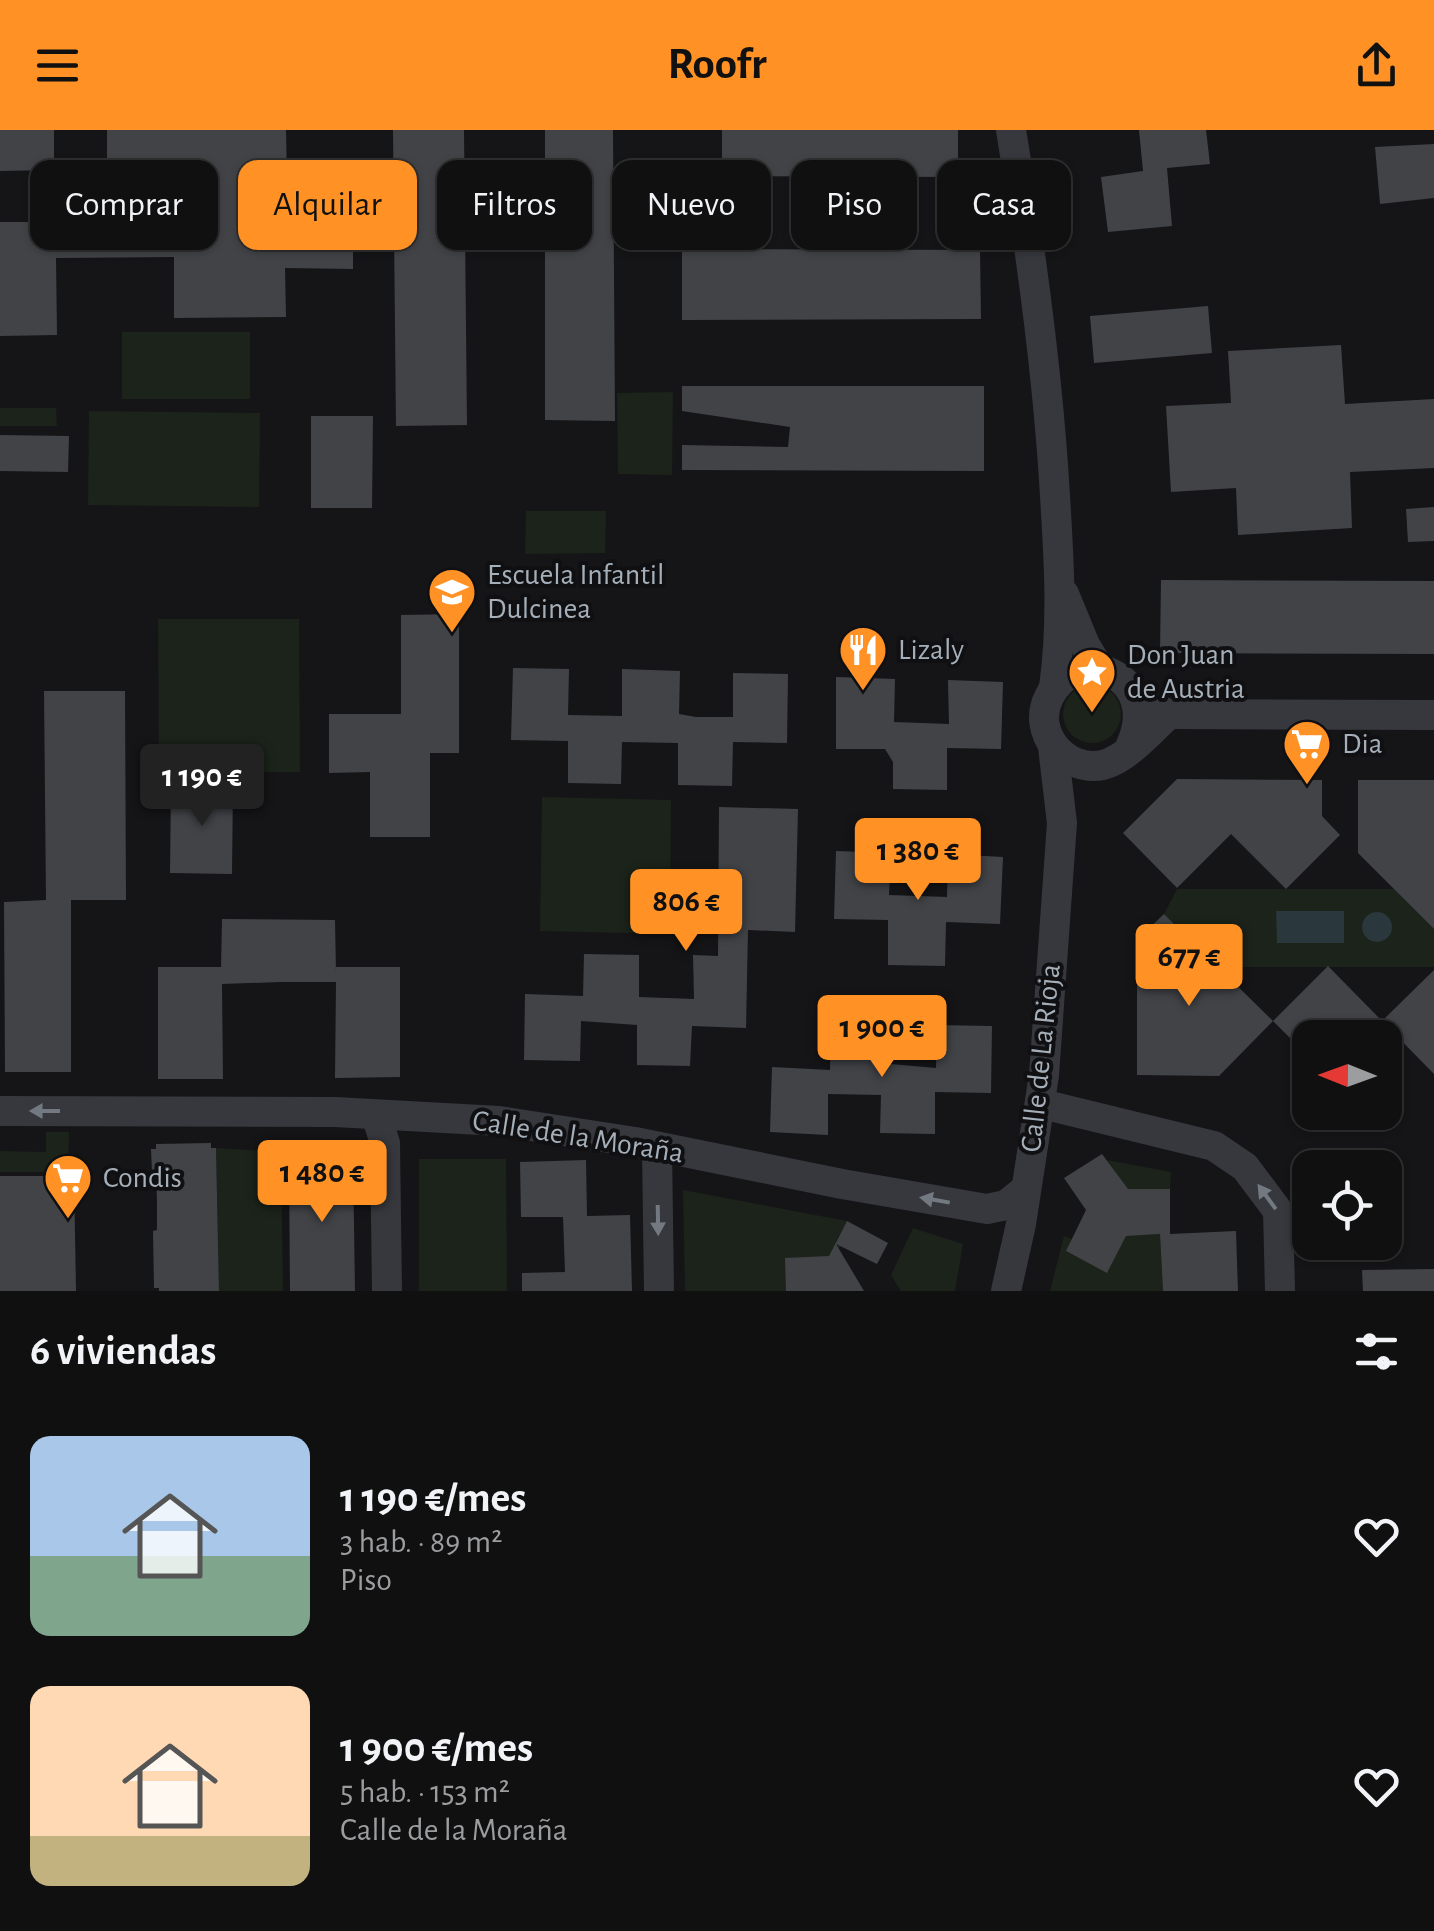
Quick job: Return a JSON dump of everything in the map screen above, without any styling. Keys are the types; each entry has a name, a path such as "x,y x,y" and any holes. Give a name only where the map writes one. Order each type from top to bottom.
{"street":[{"path":"1011,130 1035,285 1052,444 1060,587 1054,687"},
{"path":"1060,587 1084,645 1100,670"},
{"path":"1169,714 1118,758 1102,765 1084,765 1067,759 1046,733 1044,717 1046,701 1054,687 1083,670 1114,674 1149,706 1169,714 1434,715"},
{"path":"1130,747 1139,730 1140,711 1134,693"},
{"name":"Calle de La Rioja","path":"1006,1291 1042,1104 1062,823 1054,747"},
{"path":"1062,823 1102,765"},
{"path":"1042,1104 1214,1146 1245,1167 1278,1211 1280,1291"},
{"name":"Calle de la Moraña","path":"0,1110 376,1115 498,1121 986,1209 1006,1204 1026,1189"},
{"path":"376,1115 385,1143 388,1291"},
{"path":"657,1148 659,1291"}],"shaded area":[{"path":"122,332 250,332 250,399 122,399"},
{"path":"673,392 672,475 618,474 617,393"},
{"path":"0,408 56,408 57,426 0,426"},
{"path":"89,411 260,413 259,507 88,505"},
{"path":"526,511 606,511 605,553 525,554"},
{"path":"158,619 299,619 300,772 159,773"},
{"path":"1092,685 1113,693 1121,714 1113,735 1092,743 1071,735 1063,714 1071,693"},
{"path":"542,797 671,800 670,934 540,931"},
{"path":"1177,889 1394,889 1434,929 1434,967 1219,967 1164,914"},
{"path":"1276,911 1344,911 1344,943 1277,943"},
{"path":"1377,912 1388,916 1392,927 1388,938 1377,942 1366,938 1362,927 1366,916"},
{"path":"46,1132 69,1132 68,1172 0,1172 0,1151 46,1152"},
{"path":"216,1148 281,1152 283,1291 219,1291"},
{"path":"419,1159 506,1159 507,1291 419,1291"},
{"path":"1107,1160 1171,1172 1170,1189 1145,1189 1122,1197"},
{"path":"683,1190 847,1221 836,1241 841,1245 830,1264 786,1259 786,1291 685,1291"},
{"path":"913,1228 963,1244 955,1291 901,1291 891,1275"},
{"path":"1121,1228 1146,1235 1160,1234 1163,1291 1050,1291 1064,1236 1072,1239 1067,1252 1107,1272"}],"building":[{"path":"0,130 54,130 54,160 30,160 30,170 0,171"},
{"path":"107,130 286,130 287,160 238,160 238,250 353,250 353,269 285,268 286,317 174,318 174,257 56,258 57,335 0,336 0,222 30,222 30,250 218,250 218,160 107,160"},
{"path":"393,130 464,130 464,160 437,160 437,250 465,250 467,425 396,426 394,250 417,250 417,160 393,160"},
{"path":"545,130 613,130 615,421 545,420 545,250 592,250 592,160 545,160"},
{"path":"722,130 958,130 958,160 937,160 937,177 917,177 917,160 791,160 791,176 771,176 771,160 722,160"},
{"path":"1139,130 1206,130 1210,164 1167,168 1172,226 1108,232 1101,177 1143,171"},
{"path":"1434,144 1434,198 1380,204 1375,147"},
{"path":"682,250 980,250 981,319 682,320"},
{"path":"1208,306 1212,353 1094,363 1090,316"},
{"path":"1341,345 1345,404 1434,399 1434,468 1350,472 1352,528 1238,535 1236,488 1171,492 1166,406 1231,403 1228,351"},
{"path":"682,386 984,386 984,471 682,470 682,445 788,447 790,427 682,411"},
{"path":"311,416 373,416 372,508 311,508"},
{"path":"0,435 69,436 68,472 0,471"},
{"path":"1434,507 1434,541 1408,542 1406,509"},
{"path":"1161,580 1434,581 1434,654 1160,653"},
{"path":"459,614 459,753 430,753 430,837 370,837 370,772 329,773 329,714 401,714 401,615"},
{"path":"513,668 569,669 568,715 622,716 622,669 680,671 679,714 696,717 733,717 733,673 788,674 787,743 733,742 732,786 678,785 678,743 622,742 621,784 568,783 568,741 511,740"},
{"path":"836,677 895,679 894,722 949,724 948,680 1003,682 1001,749 947,748 947,790 893,789 893,762 885,749 836,749"},
{"path":"44,691 125,691 126,900 71,900 71,1072 5,1072 4,902 46,900"},
{"path":"1177,779 1322,780 1322,816 1340,835 1286,889 1231,834 1177,888 1123,833"},
{"path":"1358,780 1434,780 1434,929 1358,853"},
{"path":"171,783 233,784 232,874 170,873"},
{"path":"719,807 798,809 795,932 748,930 746,1028 692,1026 690,1066 637,1065 637,1025 581,1021 580,1061 524,1060 525,994 583,996 584,954 639,955 639,997 694,999 693,955 718,956"},
{"path":"836,851 891,853 889,895 947,897 948,854 1003,857 1000,924 946,922 945,966 888,965 888,920 834,919"},
{"path":"1164,914 1273,1021 1219,1076 1137,1075 1137,945"},
{"path":"222,919 335,920 336,973 336,967 400,967 400,1077 335,1078 336,982 280,982 222,984 223,1079 158,1079 158,967 221,967"},
{"path":"1328,966 1381,1020 1292,1020 1292,1040 1273,1021"},
{"path":"1434,970 1434,1074 1402,1041 1402,1020 1383,1020"},
{"path":"881,1024 880,1063 936,1068 937,1025 992,1026 991,1093 935,1092 935,1134 880,1133 881,1095 828,1094 828,1135 770,1132 772,1067 830,1070 831,1025"},
{"path":"211,1143 211,1148 216,1148 219,1291 159,1291 154,1288 157,1201 151,1149 156,1149 156,1144"},
{"path":"1102,1154 1128,1189 1170,1189 1170,1234 1236,1231 1238,1291 1163,1291 1160,1234 1126,1236 1107,1273 1066,1251 1086,1210 1064,1178"},
{"path":"353,1158 355,1291 290,1291 289,1159"},
{"path":"586,1160 587,1216 630,1215 632,1291 522,1291 522,1273 565,1272 563,1217 521,1217 520,1162"},
{"path":"0,1176 74,1176 76,1291 0,1291"},
{"path":"847,1221 888,1243 877,1264 836,1244 864,1291 786,1291 785,1258 829,1256"},
{"path":"1434,1269 1434,1291 1363,1291 1362,1270"}],"place":[{"name":"Escuela Infantil Dulcinea","path":"452,634"},
{"name":"Lizaly","path":"863,692"},
{"name":"Don Juan de Austria","path":"1092,714"},
{"name":"Dia","path":"1307,786"},
{"name":"Condis","path":"68,1220"}]}
